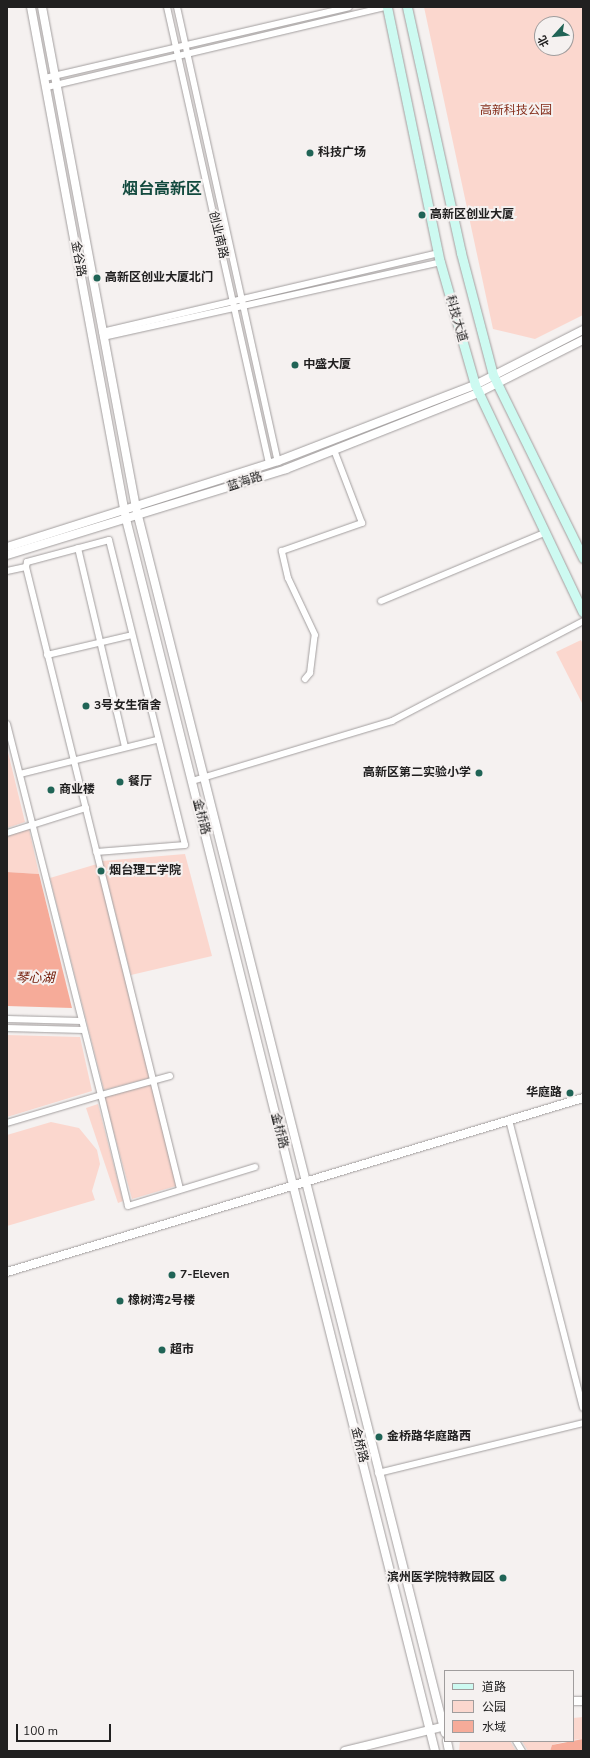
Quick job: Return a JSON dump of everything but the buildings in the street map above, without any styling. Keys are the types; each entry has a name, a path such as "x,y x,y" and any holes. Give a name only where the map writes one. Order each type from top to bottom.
{"main road":[{"name":"科技大道","path":"386,7 439,258 477,389 544,533 583,612"},
{"name":"科技大道","path":"407,7 461,253 493,375 583,558"}],"street":[{"name":"金谷路","path":"31,7 125,515"},
{"name":"金谷路","path":"42,7 102,334 137,512"},
{"name":"创业南路","path":"167,7 269,464"},
{"name":"创业南路","path":"177,7 242,306 278,461"},
{"path":"45,78 349,7"},
{"path":"47,87 386,7"},
{"path":"102,334 241,298 439,258"},
{"path":"102,334 242,306 439,258"},
{"path":"477,389 493,375 583,330"},
{"path":"477,389 497,384 583,340"},
{"name":"蓝海路","path":"137,512 477,389"},
{"name":"蓝海路","path":"7,547 137,512 334,450 477,389"},
{"path":"304,679 310,673 315,635 288,578 282,551 362,523 334,450"},
{"name":"金桥路","path":"137,512 203,778 308,1180 378,1473 444,1728"},
{"name":"蓝海路","path":"7,555 125,515"},
{"name":"金桥路","path":"125,515 435,1751"},
{"path":"381,601 544,533"},
{"path":"96,852 185,845 156,740 109,540 28,562 26,567 96,852 180,1189"},
{"path":"78,548 125,747"},
{"path":"7,571 26,567"},
{"path":"192,781 392,721 583,621"},
{"path":"48,655 132,635"},
{"path":"7,724 128,1206 255,1167"},
{"path":"20,774 156,740"},
{"path":"7,833 86,808"},
{"path":"7,1019 82,1021"},
{"path":"7,1028 84,1030"},
{"path":"7,1123 170,1076"},
{"path":"7,1272 583,1098"},
{"path":"509,1120 583,1408"},
{"path":"378,1473 583,1423"},
{"path":"345,1751 429,1729 444,1728"},
{"path":"517,1742 522,1751"}],"green space":[{"name":"高新科技公园","path":"424,7 583,7 583,315 535,339 493,329"},
{"path":"581,640 583,644 583,705 556,652"},
{"path":"7,748 25,822 7,828"},
{"path":"29,829 39,874 7,872 7,836"},
{"path":"185,854 212,956 131,975 102,861"},
{"path":"97,864 150,1078 104,1090 50,878"},
{"path":"7,1035 80,1037 92,1091 7,1117"},
{"path":"152,1083 176,1186 132,1199 104,1096"},
{"path":"98,1104 123,1201 118,1203 86,1108"},
{"path":"51,1122 79,1128 97,1150 100,1164 92,1191 95,1200 7,1226 7,1135"},
{"path":"583,1717 583,1739 574,1740 574,1718"},
{"path":"460,1742 511,1742 516,1751 459,1751"},
{"path":"523,1742 563,1742 552,1745 550,1751 528,1751"}],"water":[{"name":"琴心湖","path":"7,872 39,874 72,1008 7,1006"},
{"path":"583,1739 583,1751 550,1751 552,1745 574,1742"}],"place":[{"name":"科技广场","path":"310,153"},
{"name":"高新区创业大厦","path":"422,215"},
{"name":"高新区创业大厦北门","path":"97,278"},
{"name":"中盛大厦","path":"295,365"},
{"name":"3号女生宿舍","path":"86,706"},
{"name":"高新区第二实验小学","path":"479,773"},
{"name":"餐厅","path":"120,782"},
{"name":"商业楼","path":"51,790"},
{"name":"烟台理工学院","path":"101,871"},
{"name":"华庭路","path":"570,1093"},
{"name":"7-Eleven","path":"172,1275"},
{"name":"橡树湾2号楼","path":"120,1301"},
{"name":"超市","path":"162,1350"},
{"name":"金桥路华庭路西","path":"379,1437"},
{"name":"滨州医学院特教园区","path":"503,1578"}],"district":[{"name":"烟台高新区","path":"162,189"}]}
